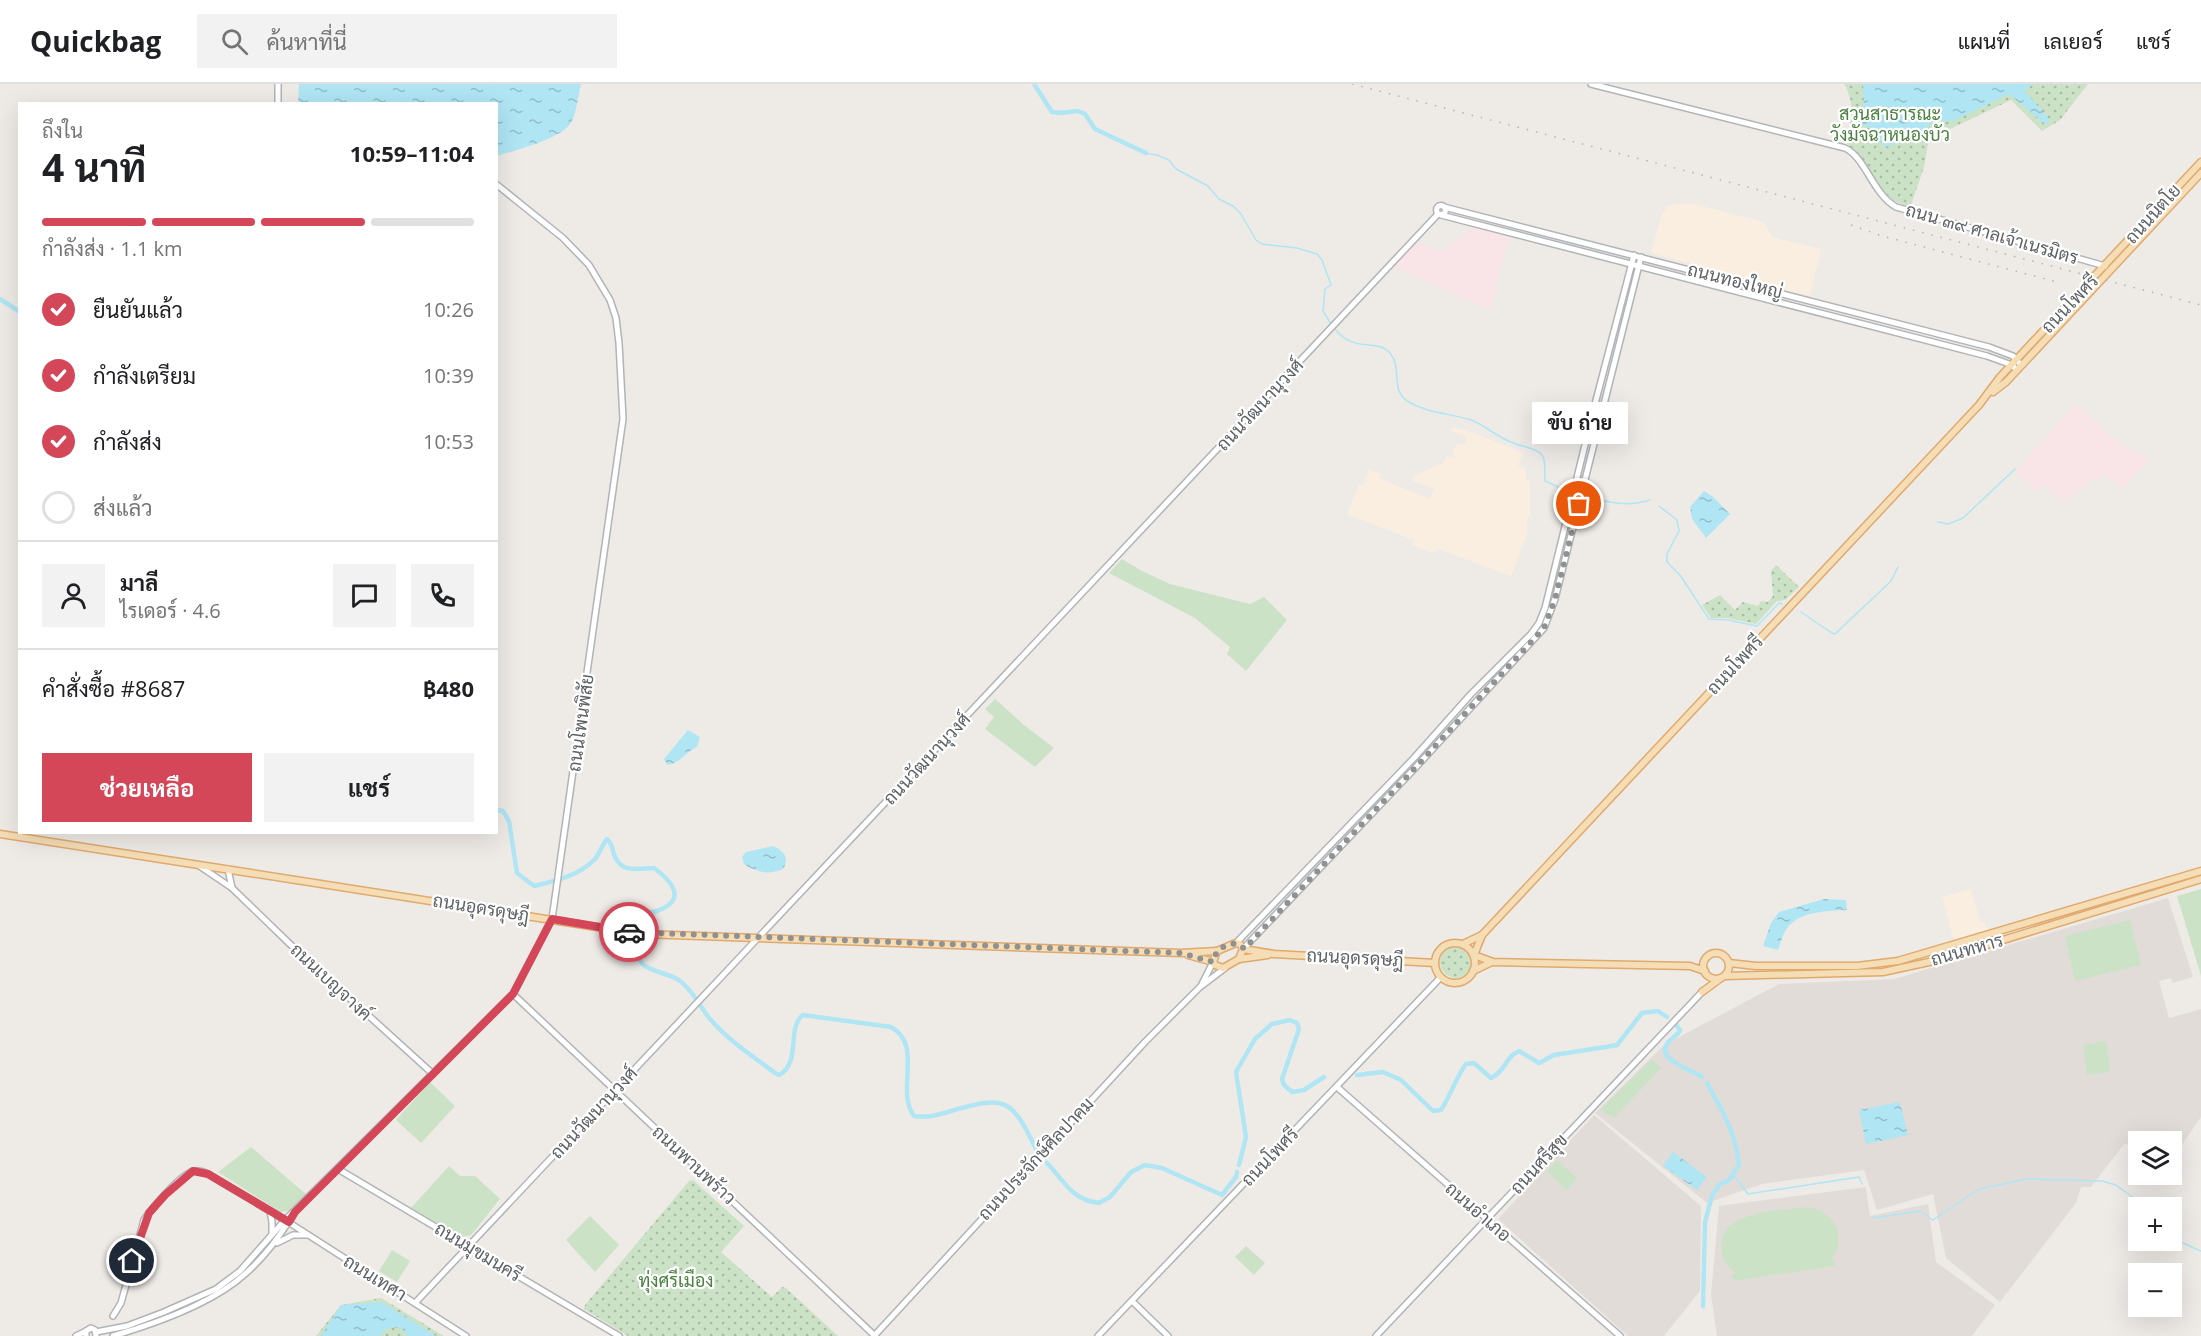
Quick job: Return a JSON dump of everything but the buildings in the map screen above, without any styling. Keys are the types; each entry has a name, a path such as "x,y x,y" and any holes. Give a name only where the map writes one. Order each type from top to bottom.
{"main road":[{"name":"ถนนนิตโย","path":"2108,269 2175,196 2201,162"},
{"name":"ถนนนิตโย","path":"2175,196 2201,173"},
{"name":"ถนนโพศรี","path":"1988,396 2006,382 2017,365 2034,351 2108,269"},
{"name":"ถนนโพศรี","path":"1474,955 1482,935 2108,269"},
{"path":"2006,382 2028,361 2034,351"},
{"name":"ถนนอุดรดุษฎี","path":"0,834 642,934 1181,953 1217,951 1236,943"},
{"name":"ถนนทหาร","path":"1729,963 1756,966 1883,964 1914,957 2201,872"},
{"name":"ถนนทหาร","path":"1723,977 1857,973 1899,969 1938,960 2201,879"},
{"name":"ถนนโพศรี","path":"1463,944 1482,935"},
{"path":"1227,967 1239,959 1244,949 1236,943"},
{"path":"1473,971 1474,955 1463,944 1453,943 1445,946 1439,952 1435,963 1441,977 1457,983 1466,980 1473,971 1493,962"},
{"name":"ถนนอุดรดุษฎี","path":"1244,949 1275,954 1435,963"},
{"path":"1213,962 1217,951"},
{"name":"ถนนอุดรดุษฎี","path":"1181,953 1213,962 1220,967 1227,967"},
{"name":"ถนนอุดรดุษฎี","path":"1239,959 1275,954"},
{"path":"1690,966 1714,954 1725,957 1729,963 1729,969 1723,977 1702,992"},
{"path":"1474,955 1493,962 1690,966 1706,973 1711,978 1723,977"},
{"path":"1702,992 1706,973 1704,965 1707,958"}],"street":[{"path":"278,84 278,102"},
{"name":"ถนน ๓๙ ศาลเจ้าเนรมิตร","path":"1591,84 1845,148 1854,154 1878,192 1896,207 2108,269"},
{"name":"ถนนโพนพิสัย","path":"113,1336 218,1294 245,1275 295,1212 513,994 552,919 623,419 619,343 613,308 589,265 556,232 498,186"},
{"name":"ถนนทองใหญ่","path":"1440,214 1445,211 1444,207 1467,212 1989,347 2017,365"},
{"path":"1465,220 1467,212"},
{"name":"ถนนทองใหญ่","path":"1440,214 2017,365"},
{"name":"ถนนวัฒนานุวงศ์","path":"415,1303 1440,214"},
{"path":"1236,943 1423,749 1539,623 1558,559 1606,358 1634,255"},
{"path":"1244,949 1544,628 1555,599 1641,257"},
{"path":"1610,343 1618,346"},
{"path":"1987,356 1989,347"},
{"path":"1606,358 1615,360"},
{"path":"1587,434 1596,436"},
{"path":"1571,502 1579,504"},
{"path":"1558,559 1564,562"},
{"path":"1498,666 1504,671"},
{"path":"1423,749 1428,754"},
{"path":"1333,843 1340,847"},
{"name":"ถนนเบญจางค์","path":"197,865 232,888 292,947 433,1074"},
{"path":"228,869 226,877 232,888"},
{"path":"1267,911 1273,918"},
{"path":"1200,987 1213,962"},
{"path":"1200,987 1227,967"},
{"name":"ถนนโพศรี","path":"1098,1336 1441,977"},
{"name":"ถนนประจักษ์ศิลปาคม","path":"875,1336 1098,1091 1200,987"},
{"name":"ถนนศรีสุข","path":"1376,1336 1702,992"},
{"name":"ถนนพานพร้าว","path":"513,994 875,1336"},
{"name":"ถนนอำเภอ","path":"1336,1087 1620,1336"},
{"name":"ถนนมุขมนครี","path":"338,1169 619,1336"},
{"name":"ถนนเทศา","path":"113,1316 121,1303 144,1220 165,1195 189,1173 198,1171 208,1174 287,1221 466,1336"},
{"path":"270,1211 273,1232 270,1243"},
{"path":"270,1243 283,1238 307,1235"},
{"name":"ถนนโพนพิสัย","path":"96,1334 127,1326 216,1289 240,1271 270,1243"},
{"path":"1132,1301 1168,1336"},
{"path":"76,1336 86,1333 91,1328 96,1334"}],"shaded area":[{"path":"1690,203 1764,222 1772,237 1821,249 1810,296 1651,253 1662,214 1669,205"},
{"path":"1475,226 1510,234 1490,310 1393,266 1416,243 1444,251"},
{"path":"2076,404 2115,440 2150,460 2122,489 2108,476 2093,480 2064,502 2043,484 2036,492 2015,472"},
{"path":"1453,427 1524,453 1518,466 1526,469 1526,480 1530,481 1530,516 1527,519 1527,535 1511,576 1439,549 1433,553 1412,545 1414,540 1347,514 1359,485 1363,486 1369,470 1381,474 1380,479 1430,499 1434,489 1412,479 1415,475 1444,463 1447,456 1454,458 1453,449 1458,444 1465,444 1467,437 1451,431"},
{"path":"1971,889 1980,922 1984,921 1987,930 1954,940 1942,897"},
{"path":"2168,898 2193,977 2172,983 2171,978 2159,981 2169,1018 2201,1009 2201,1117 2182,1145 2182,1131 2128,1131 2128,1145 2125,1143 2091,1187 2081,1187 2076,1203 2000,1302 1946,1258 1933,1194 1877,1210 1864,1170 1762,1184 1707,1203 1595,1113 1664,1045 1779,984 1894,979"},
{"path":"1594,1115 1701,1206 1700,1291 1664,1336 1628,1336 1498,1219"},
{"path":"1866,1187 1870,1216 1928,1204 1936,1262 1995,1305 1972,1336 1717,1336 1711,1295 1719,1206"}],"green space":[{"name":"สวนสาธารณะ วังมัจฉาหนองบัว","path":"1844,84 2088,84 2060,120 2042,131 2011,100 1950,129 1940,125 1930,132 1924,167 1910,208 1889,197 1881,189 1847,143 1851,106"},
{"path":"1122,559 1170,584 1250,604 1264,597 1287,620 1246,671 1227,654 1230,647 1195,618 1109,573"},
{"path":"1776,565 1799,587 1785,600 1777,601 1756,624 1727,618 1711,618 1702,605 1720,595 1735,610 1743,602 1758,606 1761,601 1768,602 1773,596 1771,571"},
{"path":"995,699 1054,748 1035,767 985,729 994,717 985,709"},
{"path":"2201,889 2201,976 2177,896"},
{"path":"2130,920 2141,965 2075,981 2065,936"},
{"path":"1456,946 1467,951 1472,962 1467,973 1456,978 1445,973 1440,962 1445,951"},
{"path":"2106,1041 2110,1072 2087,1075 2083,1045"},
{"path":"1652,1059 1661,1068 1614,1118 1600,1110"},
{"path":"430,1082 455,1106 421,1143 396,1120"},
{"path":"251,1147 307,1195 290,1211 280,1212 218,1172"},
{"path":"1557,1160 1577,1178 1567,1190 1547,1172"},
{"path":"449,1166 460,1176 475,1176 500,1199 471,1235 462,1237 411,1208"},
{"name":"ทุ่งศรีเมือง","path":"693,1180 744,1226 721,1252 772,1297 782,1287 786,1288 838,1336 628,1336 584,1309 689,1181"},
{"path":"1808,1207 1825,1214 1836,1226 1839,1242 1831,1259 1834,1259 1835,1266 1733,1281 1732,1274 1736,1273 1725,1261 1721,1245 1724,1233 1731,1224 1755,1214"},
{"path":"590,1216 619,1245 595,1272 566,1240"},
{"path":"1246,1246 1265,1263 1254,1275 1235,1257"},
{"path":"392,1250 410,1261 397,1282 379,1271"},
{"path":"381,1298 444,1336 316,1336 341,1305"}],"water":[{"path":"299,84 581,84 574,117 567,127 538,143 498,156 498,102 298,102"},
{"path":"1863,84 2034,84 2024,90 2050,120 2045,124 2009,94 1955,120 1933,122 1918,137 1885,147 1868,126 1862,126 1860,114 1864,105"},
{"path":"1704,491 1730,514 1706,538 1692,519 1690,507"},
{"path":"688,730 700,737 697,747 676,762 667,765 664,759"},
{"path":"773,846 785,855 786,861 783,869 763,872 744,864 742,857 746,852"},
{"path":"1824,899 1846,900 1847,910 1815,913 1800,918 1786,929 1778,950 1763,946 1771,923 1779,912"},
{"path":"1900,1102 1908,1135 1866,1144 1859,1110"},
{"path":"1673,1152 1707,1177 1697,1190 1663,1166"},
{"path":"381,1302 436,1336 408,1336 402,1329 394,1327 386,1330 380,1336 321,1336 341,1305"}],"waterway":[{"path":"1034,84 1052,112 1078,111 1085,114 1095,129 1146,153"},
{"path":"1146,153 1169,160 1176,169 1208,186 1219,199 1233,206 1241,214 1256,240 1262,244 1297,248 1317,254 1322,260 1331,285 1325,289 1323,311 1331,324"},
{"path":"0,299 18,311"},
{"path":"1334,328 1350,341 1378,346 1390,353 1396,365 1399,392 1409,402 1424,409 1471,420 1506,440 1539,452 1544,460 1545,481 1565,490"},
{"path":"1938,522 1948,524 1963,518 2015,469"},
{"path":"1587,496 1618,503 1650,500"},
{"path":"1659,506 1677,520 1679,531 1667,554 1667,562 1680,575 1709,619 1757,626 1779,603 1782,604"},
{"path":"1801,612 1835,634 1891,581 1898,567"},
{"path":"498,810 503,811 509,821 517,873 534,886 582,870 595,859 607,839 622,866 632,869 654,868 661,873 671,884 674,896 667,907 643,915 636,920 634,938 640,962 685,985 718,1028 775,1073 779,1075 790,1062 795,1028 803,1015 891,1027 901,1035 906,1045 907,1094 914,1116 933,1116 984,1103 1005,1105 1013,1110 1020,1119 1036,1149"},
{"path":"1357,1075 1383,1072 1401,1080 1433,1111 1441,1110 1466,1064 1474,1063 1491,1078 1500,1072 1511,1057 1519,1051 1539,1063 1554,1055 1617,1045 1642,1013 1658,1011 1667,1017"},
{"path":"1239,1165 1246,1137 1236,1072 1255,1039 1272,1024 1290,1020 1297,1023 1299,1029 1282,1079 1284,1085 1292,1092 1304,1090 1324,1077"},
{"path":"1677,1026 1680,1030 1667,1044 1665,1050 1667,1055 1677,1064 1702,1077"},
{"path":"1703,1306 1705,1222 1712,1196 1719,1185 1729,1180 1739,1165 1731,1132 1707,1083"},
{"path":"1047,1163 1075,1194 1099,1203 1110,1197 1131,1172 1145,1165 1162,1168 1222,1195 1236,1177 1237,1172"},
{"path":"1733,1174 1748,1194 1859,1177 1862,1184"},
{"path":"1874,1216 1874,1218 1920,1211 1933,1220 1979,1189 2027,1179 2102,1181 2116,1185 2132,1197"},
{"path":"2182,1242 2201,1251"}],"railway":[{"path":"1352,84 2201,305"},
{"path":"1851,225 1882,236 2057,282"}],"way so far":[{"path":"629,932 659,935 1181,953 1213,962 1217,951 1229,944 1240,944 1244,949 1538,636 1550,616 1579,504"}],"place":[{"name":"ขับ ถ่าย","path":"1579,504"}],"route":[{"path":"132,1261 144,1220 165,1195 193,1171 203,1171 289,1222 295,1212 513,994 552,919 629,932"}]}
